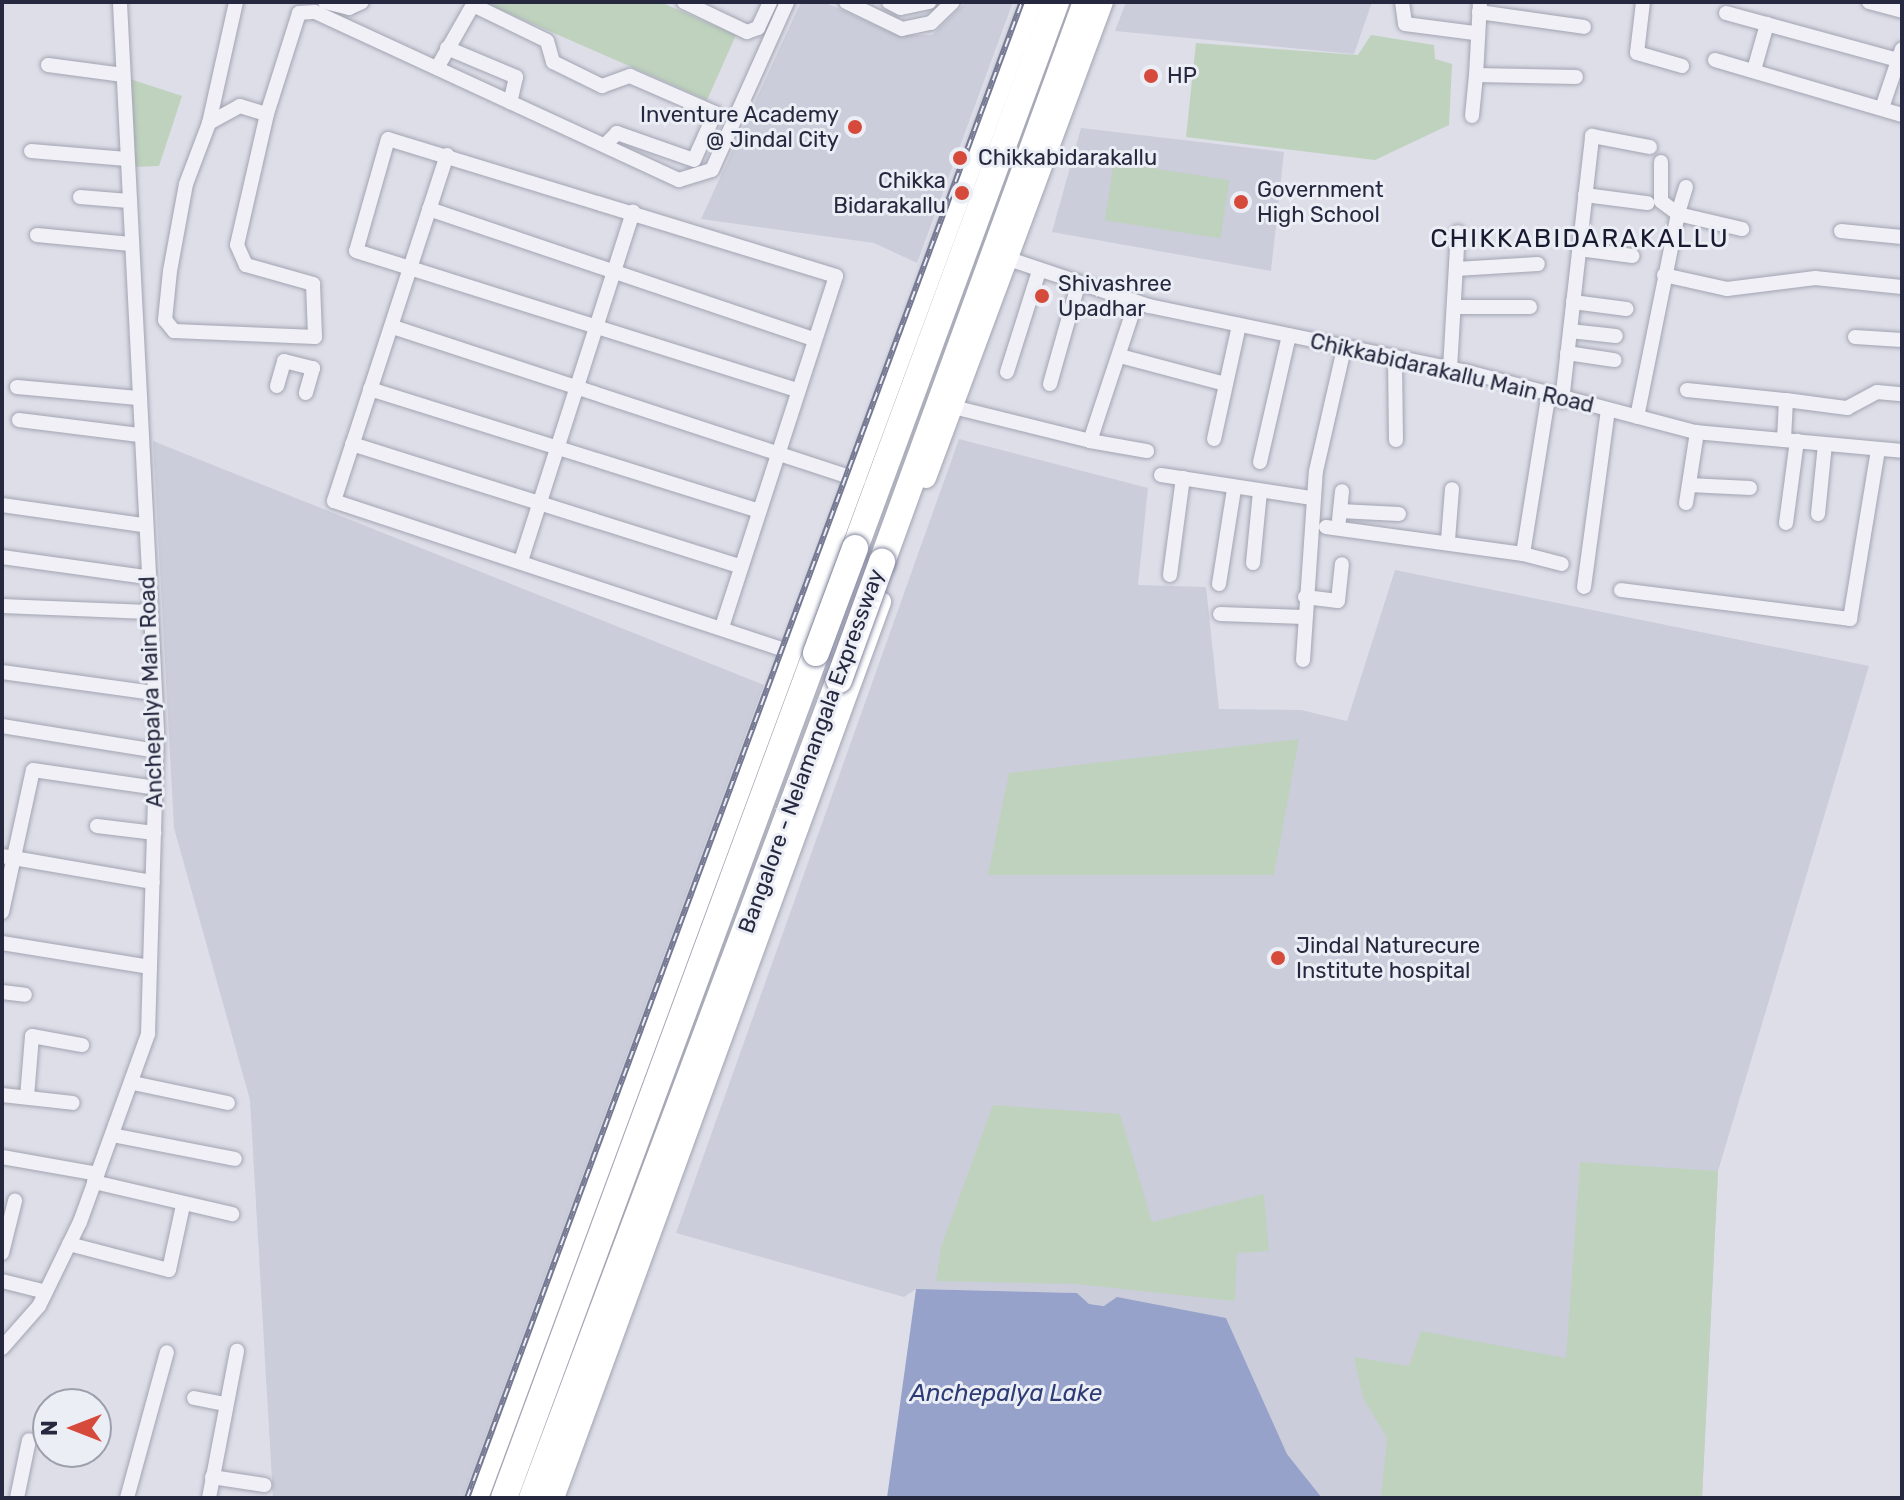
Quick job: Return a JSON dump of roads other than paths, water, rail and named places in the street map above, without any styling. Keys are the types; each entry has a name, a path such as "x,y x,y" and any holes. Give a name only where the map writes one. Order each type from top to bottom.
{"highway":[{"name":"Bangalore - Nelamangala Expressway","path":"504,1498 1056,2"},
{"name":"Bangalore - Nelamangala Expressway","path":"532,1498 637,1207 1086,2"},
{"path":"495,1498 523,1442"}],"street":[{"name":"Anchepalya Main Road","path":"2,1348 8,1332 46,1292 69,1244 133,1083 148,1034 156,751 120,2"},
{"path":"236,2 209,123 186,184 165,320 174,331 287,340 315,337 317,289 246,265 237,245 267,114 299,13 315,12 679,180 712,170 787,2"},
{"path":"325,2 349,8 362,2"},
{"path":"684,2 747,32 758,28 770,2"},
{"path":"846,2 902,29 931,23 953,2"},
{"path":"889,2 901,8 929,2"},
{"path":"478,1498 859,480 1032,2"},
{"path":"554,1498 1103,2"},
{"path":"1402,2 1405,24 1474,33"},
{"path":"1643,2 1637,53 1682,66"},
{"path":"1869,2 1902,11"},
{"path":"437,68 470,4 547,41 553,62 602,86 630,76 715,113 694,160 617,133 605,145"},
{"path":"1472,116 1476,75 1474,33 1480,7 1584,27"},
{"path":"1726,13 1901,57 1882,108"},
{"path":"1754,70 1767,24"},
{"path":"447,48 516,77 510,102"},
{"path":"1715,60 1902,115"},
{"path":"48,65 123,75"},
{"path":"1476,75 1576,77"},
{"path":"209,123 240,106 267,114"},
{"path":"1523,554 1567,353 1592,136 1650,147"},
{"path":"722,627 738,566 759,511 836,276 388,139 356,251 798,390"},
{"path":"31,151 127,159"},
{"path":"447,155 334,501 794,653"},
{"path":"1661,162 1661,201 1678,214 1742,229"},
{"path":"1637,417 1664,275 1686,187"},
{"path":"1585,195 1647,203"},
{"path":"80,197 129,201"},
{"path":"429,209 614,268 814,339"},
{"path":"521,561 535,505 633,212"},
{"path":"1841,231 1902,237"},
{"path":"1450,369 1458,232"},
{"path":"37,235 131,244"},
{"path":"1579,249 1633,256"},
{"name":"Chikkabidarakallu Main Road","path":"1009,259 1078,285 1136,302 1395,360 1450,369 1555,400 1697,432 1902,451"},
{"path":"1456,269 1538,264"},
{"path":"1007,372 1039,271"},
{"path":"1664,275 1727,289 1815,278 1902,287"},
{"path":"1050,384 1078,285"},
{"path":"1090,441 1136,302"},
{"path":"1573,302 1627,309"},
{"path":"1454,307 1530,307"},
{"path":"1214,439 1239,325"},
{"path":"393,327 859,480"},
{"path":"1570,331 1616,336"},
{"path":"1260,462 1289,335"},
{"path":"1855,337 1902,340"},
{"path":"277,386 287,340"},
{"path":"1303,660 1312,498 1344,349"},
{"path":"1567,353 1614,360"},
{"path":"1120,356 1225,384"},
{"path":"1395,360 1396,440"},
{"path":"284,361 313,368 306,393"},
{"path":"17,387 137,398"},
{"path":"370,389 759,511"},
{"path":"1687,390 1847,408 1877,392 1902,394"},
{"path":"1786,400 1791,441 1786,523"},
{"path":"953,407 1090,441 1147,451"},
{"path":"1584,587 1608,410"},
{"path":"19,420 139,435"},
{"path":"1686,503 1697,432"},
{"path":"352,444 535,505 738,566"},
{"path":"1818,514 1825,444"},
{"path":"1621,590 1850,619 1878,449"},
{"path":"1161,475 1234,489 1312,498"},
{"path":"1170,575 1183,478"},
{"path":"1689,485 1750,488"},
{"path":"1219,584 1234,489"},
{"path":"1448,540 1452,489"},
{"path":"1342,491 1340,511 1332,528 1448,540 1562,564"},
{"path":"1253,563 1260,492"},
{"path":"2,505 143,525"},
{"path":"1340,511 1399,514"},
{"path":"2,557 147,577"},
{"path":"1305,597 1338,601 1342,564"},
{"path":"816,590 877,611"},
{"path":"2,606 149,612"},
{"path":"1220,614 1304,617"},
{"path":"808,615 869,637"},
{"path":"2,672 154,693"},
{"path":"2,726 156,751"},
{"path":"2,912 7,857 33,770 156,788"},
{"path":"97,826 155,833"},
{"path":"7,857 153,882"},
{"path":"2,943 150,967"},
{"path":"2,992 25,995"},
{"path":"27,1097 32,1036 82,1045"},
{"path":"133,1083 228,1103"},
{"path":"2,1095 73,1103"},
{"path":"112,1135 235,1159"},
{"path":"2,1157 96,1178 183,1205 232,1214"},
{"path":"2,1253 15,1201"},
{"path":"69,1244 169,1270 183,1205"},
{"path":"2,1281 46,1292"},
{"path":"209,1498 237,1351"},
{"path":"127,1498 167,1352"},
{"path":"194,1398 225,1404"},
{"path":"17,1498 29,1440"},
{"path":"212,1477 264,1485"}],"water":[{"name":"Anchepalya Lake","path":"916,1289 1077,1293 1089,1304 1104,1306 1117,1297 1226,1318 1287,1454 1322,1498 887,1498"}],"railway":[{"path":"467,1498 1022,2"}],"place":[{"name":"HP","path":"1151,76"},
{"name":"Inventure Academy @ Jindal City","path":"855,127"},
{"name":"Chikkabidarakallu","path":"960,158"},
{"name":"Chikka Bidarakallu","path":"962,193"},
{"name":"Government High School","path":"1241,202"},
{"name":"Shivashree Upadhar","path":"1042,296"},
{"name":"Jindal Naturecure Institute hospital","path":"1278,958"}],"district":[{"name":"CHIKKABIDARAKALLU","path":"1580,239"}]}
